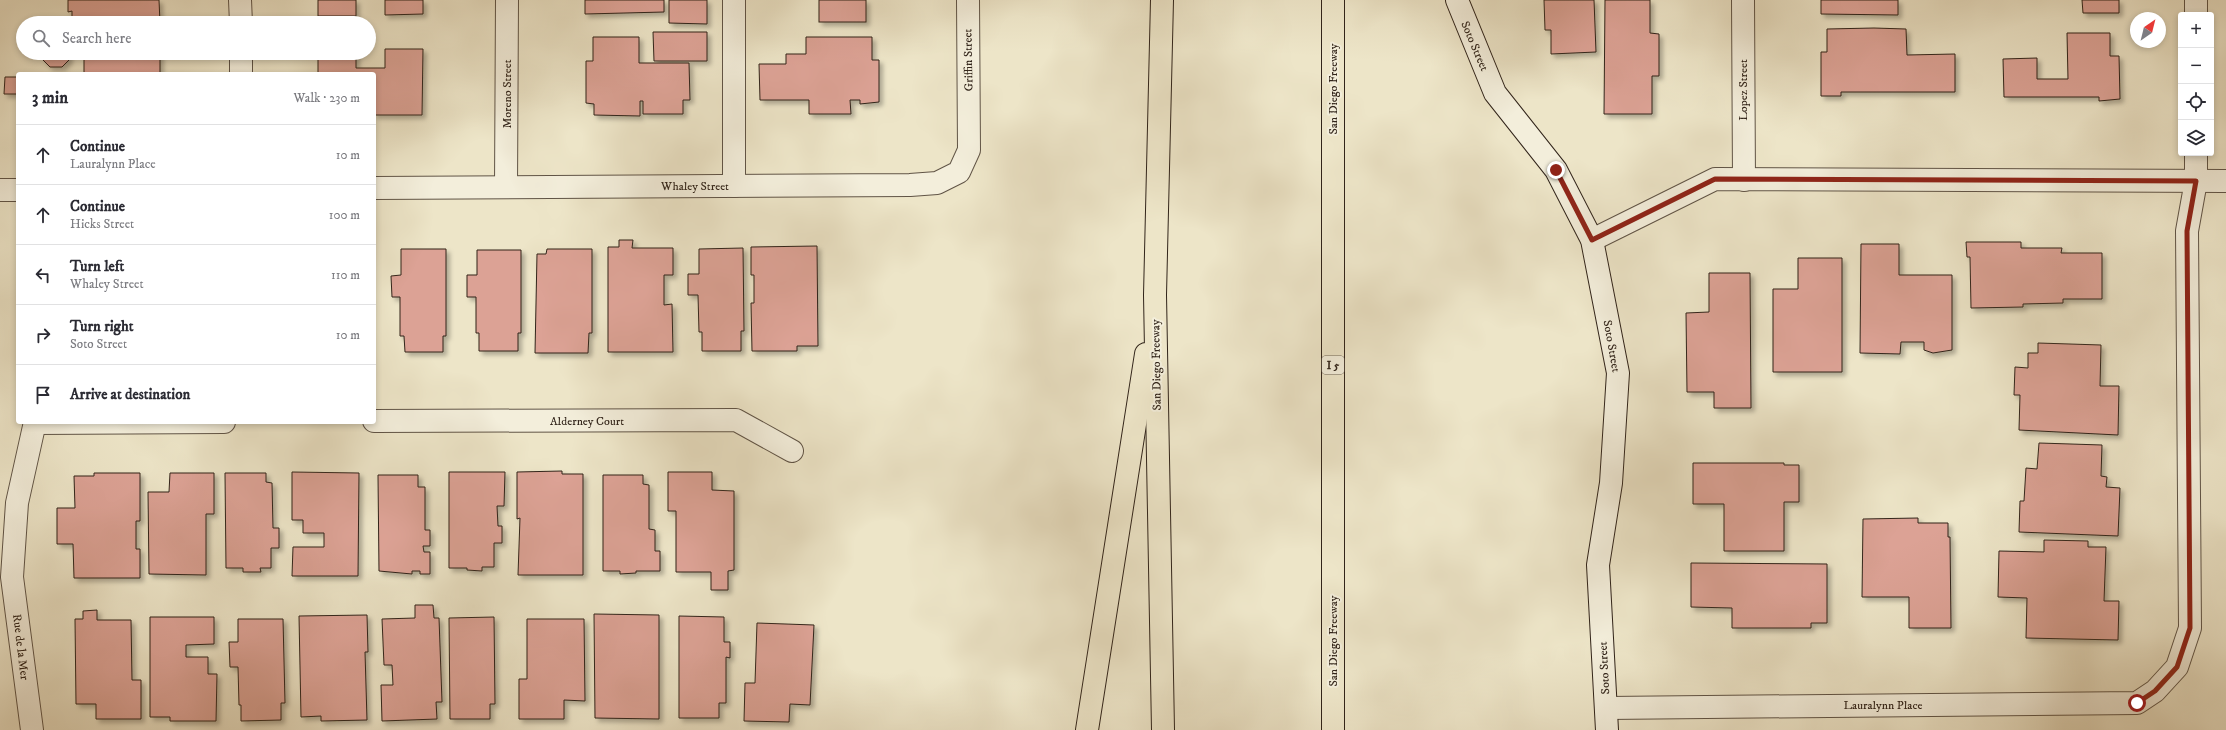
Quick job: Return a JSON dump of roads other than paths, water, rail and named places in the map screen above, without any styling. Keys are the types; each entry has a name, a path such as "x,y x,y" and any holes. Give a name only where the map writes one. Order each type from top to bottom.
{"highway":[{"name":"San Diego Freeway","path":"1162,0 1155,295 1163,730"},
{"name":"San Diego Freeway","path":"1333,0 1333,730"},
{"path":"1087,730 1155,295"}],"street":[{"path":"240,0 240,16"},
{"name":"Moreno Street","path":"506,187 507,0"},
{"path":"734,0 734,186"},
{"name":"Griffin Street","path":"968,0 969,120"},
{"name":"Soto Street","path":"1457,0 1496,93 1556,170 1592,240 1618,373 1611,483 1598,565 1607,730"},
{"name":"Lopez Street","path":"1743,0 1744,180"},
{"path":"2196,0 2196,12"},
{"path":"241,60 241,72"},
{"name":"Whaley Street","path":"376,188 910,185 937,183 960,172 969,150 969,120"},
{"name":"Lauralynn Place","path":"1607,708 2137,703 2155,691 2177,667 2190,628 2187,231 2196,181 2196,156"},
{"path":"1592,240 1715,179 2226,181"},
{"path":"0,190 16,190"},
{"name":"Alderney Court","path":"376,421 736,420 792,451"},
{"name":"Rue de la Mer","path":"32,730 12,577 16,503 35,424"}]}
